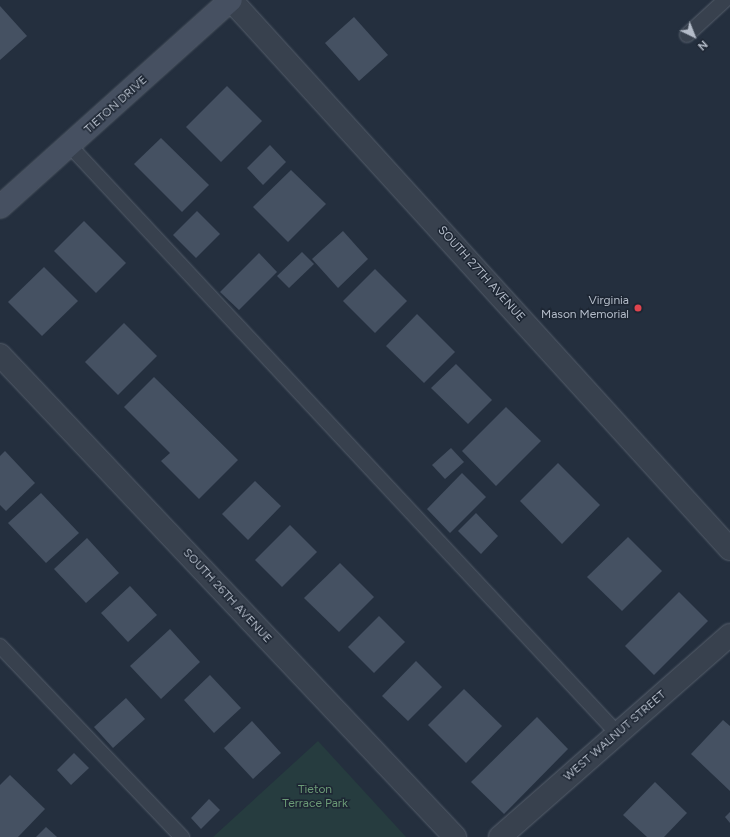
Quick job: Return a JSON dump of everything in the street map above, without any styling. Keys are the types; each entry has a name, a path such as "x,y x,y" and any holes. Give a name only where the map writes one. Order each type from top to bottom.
{"main road":[{"name":"TIETON DRIVE","path":"0,207 70,146 231,0"}],"street":[{"name":"SOUTH 27TH AVENUE","path":"231,0 730,549"},
{"name":"SOUTH 26TH AVENUE","path":"0,356 455,837"},
{"name":"WEST WALNUT STREET","path":"500,837 730,635"}],"lane":[{"path":"687,35 725,0"},
{"path":"70,146 618,734"},
{"path":"0,646 182,837"}],"green space":[{"name":"Tieton Terrace Park","path":"318,741 406,837 213,837"}],"building":[{"path":"0,6 27,36 0,60"},
{"path":"354,17 388,55 359,81 325,43"},
{"path":"227,86 262,121 221,162 186,127"},
{"path":"161,138 209,185 182,212 134,164"},
{"path":"270,145 286,162 263,185 247,168"},
{"path":"291,170 326,204 288,242 253,207"},
{"path":"197,211 220,234 196,258 173,235"},
{"path":"84,221 126,263 96,293 54,251"},
{"path":"343,231 368,259 338,288 312,259"},
{"path":"302,252 314,264 289,288 277,276"},
{"path":"259,253 277,272 239,310 220,292"},
{"path":"44,267 78,301 42,336 8,302"},
{"path":"375,269 407,301 375,333 343,301"},
{"path":"417,314 455,352 424,383 386,346"},
{"path":"124,323 157,356 118,395 85,362"},
{"path":"456,364 492,400 468,424 431,388"},
{"path":"154,377 238,460 199,499 161,461 170,453 124,407"},
{"path":"506,407 541,441 496,486 462,451"},
{"path":"451,448 464,462 445,479 432,465"},
{"path":"5,451 35,483 6,511 0,505 0,456"},
{"path":"558,463 600,505 562,544 520,501"},
{"path":"462,473 486,497 450,533 427,509"},
{"path":"255,481 281,506 248,540 222,514"},
{"path":"41,493 79,533 46,563 8,523"},
{"path":"476,513 498,536 481,554 458,531"},
{"path":"290,525 317,552 282,587 255,560"},
{"path":"628,537 662,571 622,611 587,577"},
{"path":"87,538 119,573 86,603 54,569"},
{"path":"340,563 374,597 339,632 304,598"},
{"path":"130,586 157,615 128,642 101,613"},
{"path":"679,592 708,621 654,675 625,646"},
{"path":"379,616 405,642 374,673 348,647"},
{"path":"170,629 200,662 161,699 130,666"},
{"path":"416,661 442,687 408,721 382,696"},
{"path":"210,675 241,708 214,733 184,700"},
{"path":"464,689 502,726 466,763 428,725"},
{"path":"126,698 145,719 113,748 94,727"},
{"path":"537,717 568,749 504,814 471,782"},
{"path":"723,720 730,726 730,791 691,754"},
{"path":"252,721 281,753 253,779 224,748"},
{"path":"74,753 89,768 71,785 57,770"},
{"path":"10,775 45,809 18,837 0,837 0,785"},
{"path":"655,782 687,813 664,837 647,837 623,815"},
{"path":"209,799 220,810 201,829 191,818"},
{"path":"730,812 730,823 725,817"},
{"path":"46,827 57,837 36,837"}],"place":[{"name":"Virginia Mason Memorial","path":"638,308"}]}
